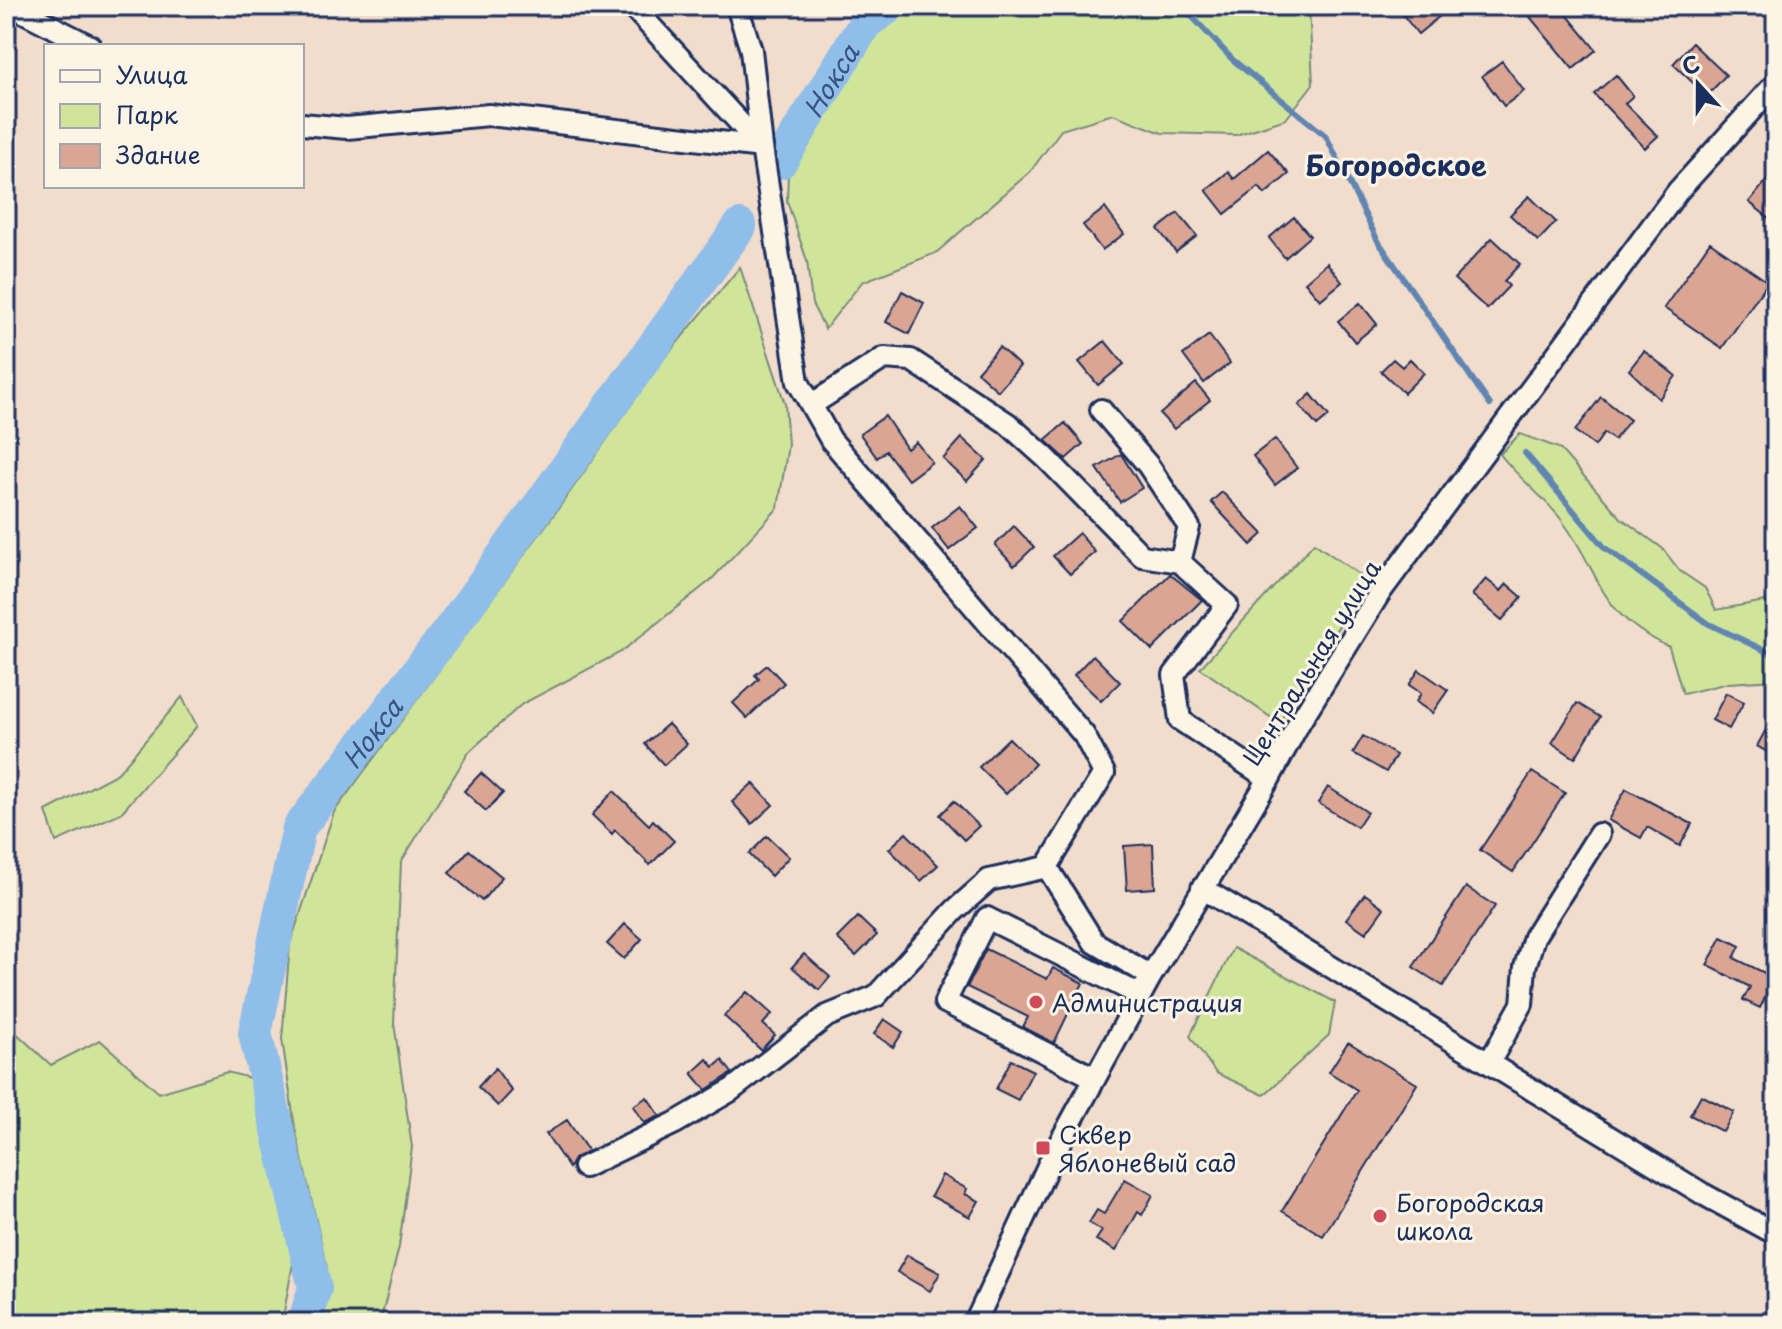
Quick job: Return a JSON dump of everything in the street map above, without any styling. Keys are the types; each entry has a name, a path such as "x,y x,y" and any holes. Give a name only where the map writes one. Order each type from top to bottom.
{"street":[{"path":"12,6 86,44"},
{"path":"632,6 762,147"},
{"path":"584,1167 675,1123 730,1091 827,1016 876,996 955,910 989,880 1047,867 1104,773 1084,735 831,440 798,382 762,147 751,50 737,6"},
{"name":"Центральная улица","path":"975,1323 1054,1153 1140,995 1299,723 1381,591 1678,191 1776,83"},
{"path":"304,124 347,128 489,115 762,147"},
{"path":"811,405 884,358 911,360 1007,423 1046,458 1142,556 1180,562 1227,605 1174,675 1180,720 1269,779"},
{"path":"1101,410 1148,465 1189,527 1180,562"},
{"path":"1489,1063 1522,1004 1525,967 1534,937 1599,834"},
{"path":"1047,867 1094,942 1151,976"},
{"path":"1202,888 1776,1234"},
{"path":"1095,1078 945,1002 987,918 1140,995"}],"green space":[{"path":"913,6 1309,6 1313,84 1286,119 1236,135 1162,133 1113,114 1061,130 1030,172 936,253 862,282 825,329 812,304 807,261 787,201 788,174 808,147 872,38"},
{"path":"740,267 785,404 788,445 778,508 711,580 621,652 522,704 469,752 401,862 394,1023 412,1147 399,1247 380,1323 319,1323 327,1268 295,1128 282,1039 290,944 334,812 558,509 662,361"},
{"path":"1520,434 1559,448 1621,518 1662,548 1680,571 1705,588 1716,610 1776,599 1776,680 1728,683 1683,694 1669,647 1644,634 1613,606 1560,518 1500,454"},
{"path":"1314,543 1367,580 1279,723 1200,668"},
{"path":"182,697 197,726 121,813 56,842 46,811 118,773"},
{"path":"1233,948 1335,1002 1329,1035 1264,1095 1216,1073 1190,1036"},
{"path":"14,1031 51,1065 100,1040 159,1093 227,1072 250,1078 293,1191 293,1263 282,1323 6,1323 6,1034"}],"building":[{"path":"1414,6 1452,6 1418,34 1403,15"},
{"path":"1521,6 1560,6 1596,50 1573,69"},
{"path":"1692,43 1726,75 1707,96 1673,64"},
{"path":"1502,61 1524,91 1504,106 1482,76"},
{"path":"1616,75 1633,96 1625,103 1658,136 1645,148 1594,94"},
{"path":"1268,150 1289,174 1265,194 1259,187 1225,214 1206,190 1228,172 1234,179"},
{"path":"1776,169 1776,224 1749,202"},
{"path":"1529,196 1556,222 1538,241 1510,215"},
{"path":"1105,208 1124,234 1102,250 1083,225"},
{"path":"1178,213 1197,236 1176,252 1158,229"},
{"path":"1294,217 1310,236 1285,258 1269,238"},
{"path":"1492,238 1520,264 1504,281 1509,286 1487,309 1454,279"},
{"path":"1710,242 1768,282 1722,348 1664,308"},
{"path":"1327,263 1342,282 1320,300 1305,282"},
{"path":"902,291 924,303 909,334 886,322"},
{"path":"1360,303 1377,324 1355,342 1338,321"},
{"path":"1209,335 1230,363 1204,383 1183,355"},
{"path":"1105,341 1124,364 1098,385 1079,362"},
{"path":"999,347 1020,366 998,391 977,372"},
{"path":"1644,351 1676,376 1659,399 1629,370"},
{"path":"1393,359 1402,367 1410,359 1424,373 1404,393 1381,371"},
{"path":"1196,383 1210,400 1174,429 1160,414"},
{"path":"1311,394 1329,416 1317,426 1299,405"},
{"path":"1601,397 1630,420 1614,440 1604,433 1595,446 1575,431"},
{"path":"885,416 907,449 916,442 932,462 908,480 886,451 877,458 860,434"},
{"path":"1065,423 1083,444 1066,459 1045,440"},
{"path":"962,438 986,460 967,481 943,459"},
{"path":"1275,439 1297,468 1275,485 1253,456"},
{"path":"1121,454 1142,488 1120,502 1097,468"},
{"path":"1222,492 1263,534 1251,545 1211,502"},
{"path":"960,506 978,528 949,550 932,528"},
{"path":"1014,526 1034,547 1014,566 995,545"},
{"path":"1079,533 1095,552 1070,574 1053,556"},
{"path":"1170,574 1202,600 1152,650 1123,621"},
{"path":"1486,579 1501,591 1507,584 1522,597 1502,620 1472,595"},
{"path":"1093,655 1120,682 1101,701 1074,675"},
{"path":"767,665 784,683 747,718 733,703 759,679 755,675"},
{"path":"1419,670 1448,690 1432,713 1416,702 1421,693 1409,685"},
{"path":"1726,693 1744,702 1729,729 1712,720"},
{"path":"1577,703 1600,717 1575,758 1552,743"},
{"path":"1776,711 1776,757 1757,746"},
{"path":"668,724 687,744 664,765 645,744"},
{"path":"1363,736 1396,755 1386,772 1353,753"},
{"path":"1009,738 1035,764 1006,794 979,767"},
{"path":"1532,772 1565,793 1513,872 1480,850"},
{"path":"481,773 503,793 486,811 464,791"},
{"path":"753,783 773,805 752,824 732,802"},
{"path":"1328,787 1367,812 1357,827 1318,803"},
{"path":"1626,789 1692,824 1680,846 1647,827 1641,838 1608,820"},
{"path":"614,791 649,825 653,820 674,841 650,865 615,830 612,834 592,815"},
{"path":"954,801 979,826 964,840 940,815"},
{"path":"906,833 938,865 921,881 889,849"},
{"path":"767,836 789,857 771,876 749,854"},
{"path":"1153,844 1155,888 1127,890 1124,846"},
{"path":"469,850 502,877 482,901 449,873"},
{"path":"1466,887 1495,906 1443,986 1413,967"},
{"path":"1365,894 1384,908 1366,933 1346,919"},
{"path":"858,917 877,935 856,956 837,938"},
{"path":"625,924 642,939 624,959 607,944"},
{"path":"1722,937 1740,946 1734,958 1775,978 1760,1008 1743,1000 1750,987 1707,965"},
{"name":"Администрация","path":"986,949 1047,979 1053,968 1083,983 1054,1043 1023,1027 1028,1017 967,987"},
{"path":"804,954 830,977 819,990 792,967"},
{"path":"747,992 772,1014 763,1024 775,1035 761,1050 724,1016"},
{"path":"884,1019 903,1032 893,1047 874,1034"},
{"path":"1348,1042 1417,1084 1323,1236 1282,1211 1357,1090 1329,1072"},
{"path":"707,1059 714,1067 722,1060 732,1073 706,1090 692,1073"},
{"path":"1011,1060 1033,1071 1018,1100 996,1089"},
{"path":"495,1068 512,1091 498,1106 478,1087"},
{"path":"1701,1095 1734,1112 1723,1132 1690,1115"},
{"path":"647,1097 660,1116 644,1123 633,1106"},
{"path":"567,1120 588,1151 574,1159 569,1168 546,1134"},
{"path":"942,1175 967,1189 965,1194 979,1201 970,1217 931,1196"},
{"path":"1125,1179 1153,1195 1142,1215 1138,1212 1116,1251 1096,1240 1102,1231 1089,1223 1097,1210 1104,1214"},
{"path":"907,1255 940,1273 930,1291 897,1272"}],"waterway":[{"name":"Нокса","path":"780,162 866,22 890,6"},
{"path":"1182,6 1233,60 1326,136 1378,241 1490,405"},
{"name":"Нокса","path":"304,1323 315,1288 255,1033 299,828 457,620 740,226"},
{"path":"1525,453 1605,548 1709,624 1776,656"}],"place":[{"name":"Администрация","path":"1036,1002"},
{"name":"Сквер Яблоневый сад","path":"1043,1148"},
{"name":"Богородская школа","path":"1380,1216"}],"district":[{"name":"Богородское","path":"1396,164"}]}
